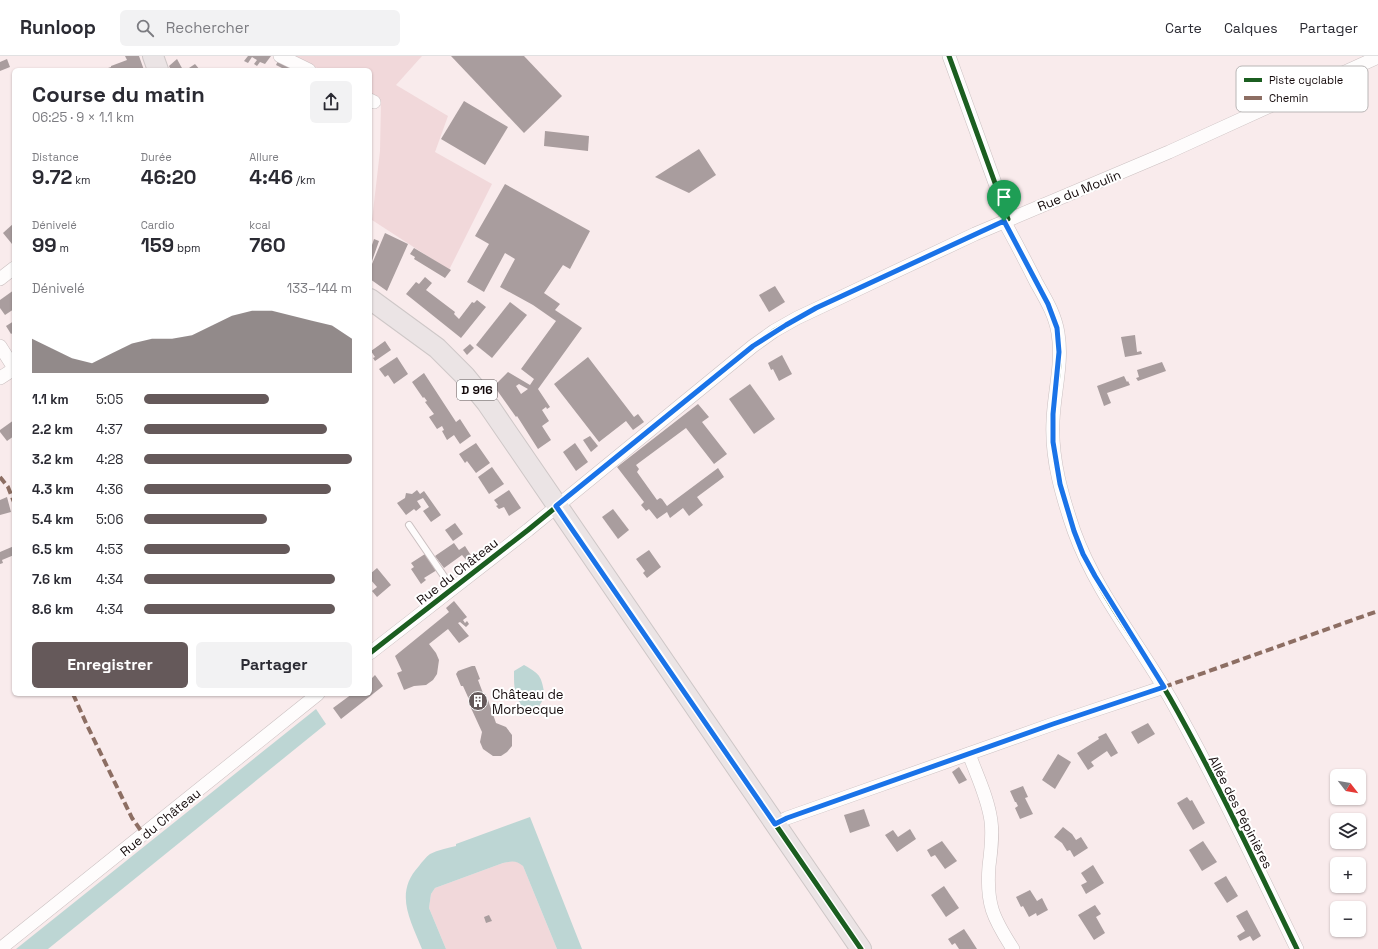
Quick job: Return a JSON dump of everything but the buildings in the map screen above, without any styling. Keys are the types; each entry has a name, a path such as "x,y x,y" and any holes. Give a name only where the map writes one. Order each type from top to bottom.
{"main road":[{"path":"153,56 157,68"},
{"name":"D 916","path":"372,301 447,357 487,403 556,506 861,949"}],"street":[{"path":"280,56 304,68"},
{"name":"Allée des Pépinières","path":"949,56 1006,220 1048,304 1057,328 1059,357 1053,414 1053,442 1060,484 1074,531 1083,554 1097,581 1164,687 1228,810 1297,949"},
{"name":"Rue du Moulin","path":"1358,66 1378,57"},
{"name":"Rue du Moulin","path":"556,506 753,346 774,331 816,308 1006,220 1194,141 1258,112"},
{"path":"0,279 12,270"},
{"path":"0,346 12,365"},
{"path":"0,378 12,369"},
{"name":"Rue du Château","path":"372,651 528,530 556,506"},
{"path":"775,824 787,818 1053,724 1164,687"},
{"name":"Rue du Château","path":"0,949 316,696"},
{"path":"969,754 986,799 991,821 992,845 988,883 989,902 995,919 1013,949"}],"lane":[{"path":"409,525 452,588"}],"shaded area":[{"path":"294,56 422,56 396,85 448,116 435,152 492,184 449,270 372,220 380,151 381,101 372,96 372,68 317,68"},
{"path":"513,861 519,862 523,866 557,949 446,949 429,908 431,894 435,888 503,863"}],"water":[{"path":"524,665 538,674 543,685 545,696 537,710 530,714 518,700 514,684 514,671"},
{"path":"316,709 326,724 48,949 16,949"},
{"path":"530,817 582,949 557,949 523,866 511,861 435,888 431,894 429,908 446,949 422,949 409,917 406,896 407,886 411,876 423,861 430,854 456,846 456,844"}],"marked path":[{"path":"0,477 8,487 12,497"},
{"path":"1164,687 1378,611"},
{"path":"74,696 132,818 144,835"}],"cycle path":[{"path":"372,651 528,530 753,346 774,331 797,318 1008,219 949,56"},
{"path":"1004,221 1049,306 1057,326 1059,366 1053,421 1054,449 1058,477 1074,531 1094,575 1118,616 1158,677 1187,729 1235,822 1297,949"},
{"path":"557,506 861,949"}],"place":[{"name":"Château de Morbecque","path":"478,701"}],"route":[{"path":"1004,221 1048,304 1057,328 1059,361 1053,414 1053,442 1060,484 1074,531 1083,554 1106,596 1164,687 1053,724 787,818 775,824 556,506 702,389 753,346 774,331 816,308 1004,221"}]}
